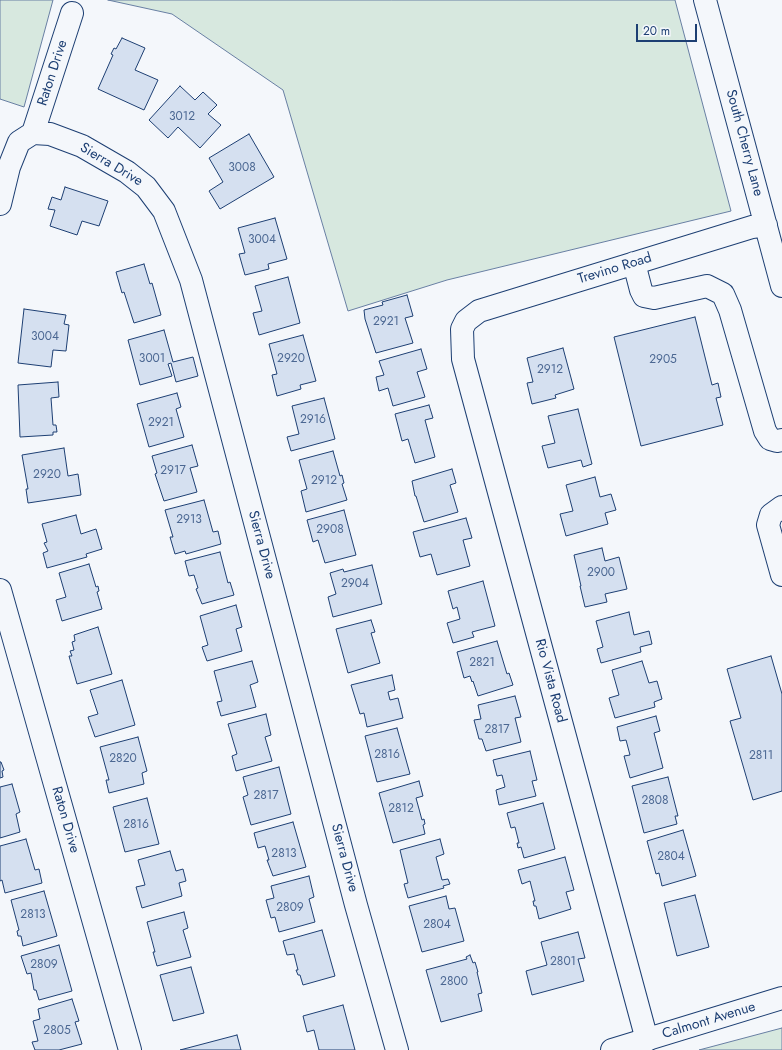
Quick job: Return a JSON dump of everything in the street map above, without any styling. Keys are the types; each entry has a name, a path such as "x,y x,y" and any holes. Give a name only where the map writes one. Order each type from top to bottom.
{"street":[{"name":"South Cherry Lane","path":"705,0 782,286"},
{"name":"Raton Drive","path":"0,204 9,167 26,137 72,13"},
{"name":"Sierra Drive","path":"26,137 50,134 82,146 127,172 146,187 164,211 191,280 356,906 397,1050"},
{"name":"Trevino Road","path":"466,321 479,311 752,227 766,225"},
{"path":"634,263 644,296 654,298 707,286 723,294 730,310 765,432 770,439 777,441 782,440"},
{"name":"Rio Vista Road","path":"466,321 462,329 463,359 647,1040"},
{"path":"782,507 772,515 768,525 782,575"},
{"name":"Raton Drive","path":"0,590 130,1050"},
{"name":"Calmont Avenue","path":"612,1050 782,998"}],"shaded area":[{"path":"0,0 53,0 24,107 0,99"},
{"path":"108,0 675,0 731,211 447,280 348,311 283,90 172,14"},
{"path":"782,1028 782,1050 699,1050"}],"building":[{"path":"122,38 145,48 135,70 158,80 144,110 98,89 113,55 111,54 114,48 116,49"},
{"path":"180,86 195,100 203,92 217,105 208,114 221,125 200,148 178,127 168,138 149,120"},
{"path":"249,134 274,177 220,209 209,191 223,182 209,158"},
{"path":"65,187 108,201 99,226 82,221 77,235 50,226 55,210 48,209 52,197 61,200"},
{"path":"275,218 287,259 268,264 269,269 245,275 239,254 245,253 238,228"},
{"path":"144,264 150,284 152,283 161,315 134,323 124,292 122,293 116,272"},
{"path":"288,277 300,323 259,335 253,313 262,311 255,286"},
{"path":"407,295 413,316 405,318 413,343 376,353 365,319 364,310 383,305 382,302"},
{"path":"24,309 66,315 64,324 69,325 66,351 53,350 51,367 18,363"},
{"path":"695,317 712,385 718,383 721,397 716,398 723,425 641,446 614,337"},
{"path":"164,330 173,362 193,357 198,376 176,382 171,363 168,364 172,376 140,385 128,340"},
{"path":"303,335 316,381 300,385 301,389 277,396 272,375 277,374 269,344"},
{"path":"563,348 574,389 555,395 556,398 532,404 527,383 533,382 527,358"},
{"path":"421,349 427,369 417,372 425,397 393,406 388,388 379,391 376,377 384,375 379,361"},
{"path":"58,382 59,397 51,398 53,425 56,425 57,432 53,432 53,435 20,437 18,385"},
{"path":"177,393 181,407 176,409 184,437 149,447 137,404"},
{"path":"324,398 335,439 291,451 287,437 299,434 292,406"},
{"path":"429,405 433,418 425,420 435,457 415,463 408,439 402,441 395,414"},
{"path":"578,409 592,464 583,467 581,460 548,468 542,446 555,443 548,416"},
{"path":"192,445 198,466 190,468 197,492 164,501 155,474 157,473 152,456"},
{"path":"64,448 68,476 78,474 81,495 28,503 26,489 28,489 22,455"},
{"path":"333,451 340,476 342,475 344,483 342,484 347,500 306,512 301,491 307,489 299,460"},
{"path":"452,469 456,483 450,485 458,512 424,522 415,496 412,481"},
{"path":"595,477 600,497 611,494 616,510 605,513 608,524 566,536 560,514 573,511 566,485"},
{"path":"204,500 213,532 218,531 221,544 186,554 185,551 175,554 170,537 173,537 165,510"},
{"path":"344,510 356,555 325,563 318,540 313,542 307,520"},
{"path":"76,515 81,534 96,529 102,549 86,554 87,557 47,568 43,553 48,551 44,543 47,542 42,524"},
{"path":"466,518 472,538 463,540 470,566 437,575 431,554 420,557 413,532"},
{"path":"602,548 605,561 619,557 627,589 605,594 607,602 585,607 574,555"},
{"path":"220,552 228,583 230,582 234,595 202,604 196,589 198,588 194,575 189,576 185,561"},
{"path":"89,564 96,587 98,586 99,591 97,592 102,609 62,621 56,600 66,597 59,573"},
{"path":"372,565 382,604 333,617 328,597 336,594 330,573 343,569 344,572"},
{"path":"483,581 495,626 472,632 474,637 453,643 447,623 460,619 457,607 453,609 448,591"},
{"path":"236,605 242,627 236,629 242,651 207,661 202,647 208,645 200,616"},
{"path":"629,612 634,635 649,631 652,644 640,647 641,652 601,663 597,649 603,647 596,621"},
{"path":"371,620 375,632 371,633 380,663 348,673 336,629"},
{"path":"98,627 112,674 77,684 69,656 72,656 70,651 74,650 72,642 75,641 74,635"},
{"path":"497,641 507,674 509,673 513,685 478,696 470,676 464,678 457,652"},
{"path":"771,656 782,694 782,791 753,800 730,721 741,718 727,669"},
{"path":"252,661 258,682 250,685 256,707 221,716 217,702 222,701 214,671"},
{"path":"642,661 649,683 657,681 662,699 654,702 655,707 615,718 609,698 619,695 612,670"},
{"path":"392,675 395,690 388,692 390,700 398,698 403,718 367,727 364,713 360,714 351,685"},
{"path":"122,680 135,725 95,737 88,717 98,714 90,690"},
{"path":"515,696 521,717 515,718 521,742 486,751 482,739 479,739 474,720 481,719 478,705"},
{"path":"266,714 271,735 265,737 272,761 236,771 232,756 237,754 228,724"},
{"path":"656,716 660,731 654,733 663,768 630,778 624,756 630,755 626,740 620,741 617,727"},
{"path":"397,728 410,774 377,782 365,736"},
{"path":"138,737 147,771 142,773 144,784 109,793 106,780 109,780 100,747"},
{"path":"530,751 537,780 532,781 536,796 499,805 496,790 505,787 502,775 497,776 493,760"},
{"path":"0,762 4,770 2,771 3,777 0,778"},
{"path":"279,767 291,814 251,825 243,797 248,795 243,777"},
{"path":"668,777 678,816 675,816 677,824 644,833 632,786"},
{"path":"419,781 423,796 416,798 422,820 424,819 425,824 423,825 425,834 393,843 379,793"},
{"path":"12,784 20,812 16,814 20,832 0,838 0,787"},
{"path":"147,798 159,844 125,852 113,807"},
{"path":"543,803 555,849 524,858 521,847 518,848 517,843 519,843 515,827 511,828 507,813"},
{"path":"293,822 306,867 273,876 267,860 269,860 265,846 258,848 254,833"},
{"path":"683,830 696,876 662,886 659,873 656,874 647,841"},
{"path":"26,839 35,870 39,869 42,883 5,893 2,880 0,881 0,846"},
{"path":"440,839 444,854 436,857 442,880 448,879 450,884 443,886 444,888 408,898 404,884 408,883 400,850"},
{"path":"170,851 176,871 183,869 186,881 179,883 182,896 142,908 136,887 145,885 138,860"},
{"path":"565,857 574,890 566,892 571,909 539,919 536,906 534,906 533,901 535,901 530,881 522,884 518,870"},
{"path":"309,876 314,897 309,899 315,922 279,932 275,917 271,918 266,900 274,898 271,886"},
{"path":"44,891 57,936 23,946 21,936 18,936 17,931 19,930 11,900"},
{"path":"695,895 709,947 677,956 664,903"},
{"path":"446,896 449,909 455,908 464,941 422,952 409,906"},
{"path":"184,912 188,928 183,930 191,957 157,966 147,922"},
{"path":"322,930 335,976 303,985 300,975 298,975 296,970 298,970 294,954 287,955 283,941"},
{"path":"578,932 585,958 578,959 584,981 532,995 526,971 547,965 541,942"},
{"path":"59,945 72,991 39,1000 36,990 34,990 31,973 27,974 21,956"},
{"path":"470,955 473,963 475,962 478,972 482,993 478,994 482,1011 441,1022 426,970 467,959 466,957"},
{"path":"191,967 204,1013 173,1021 160,975"},
{"path":"72,999 79,1021 75,1022 82,1044 59,1050 35,1050 32,1042 38,1041 33,1021 40,1019 38,1009"},
{"path":"343,1005 355,1050 319,1050 314,1030 307,1032 303,1016"},
{"path":"237,1035 241,1050 180,1050"}]}
